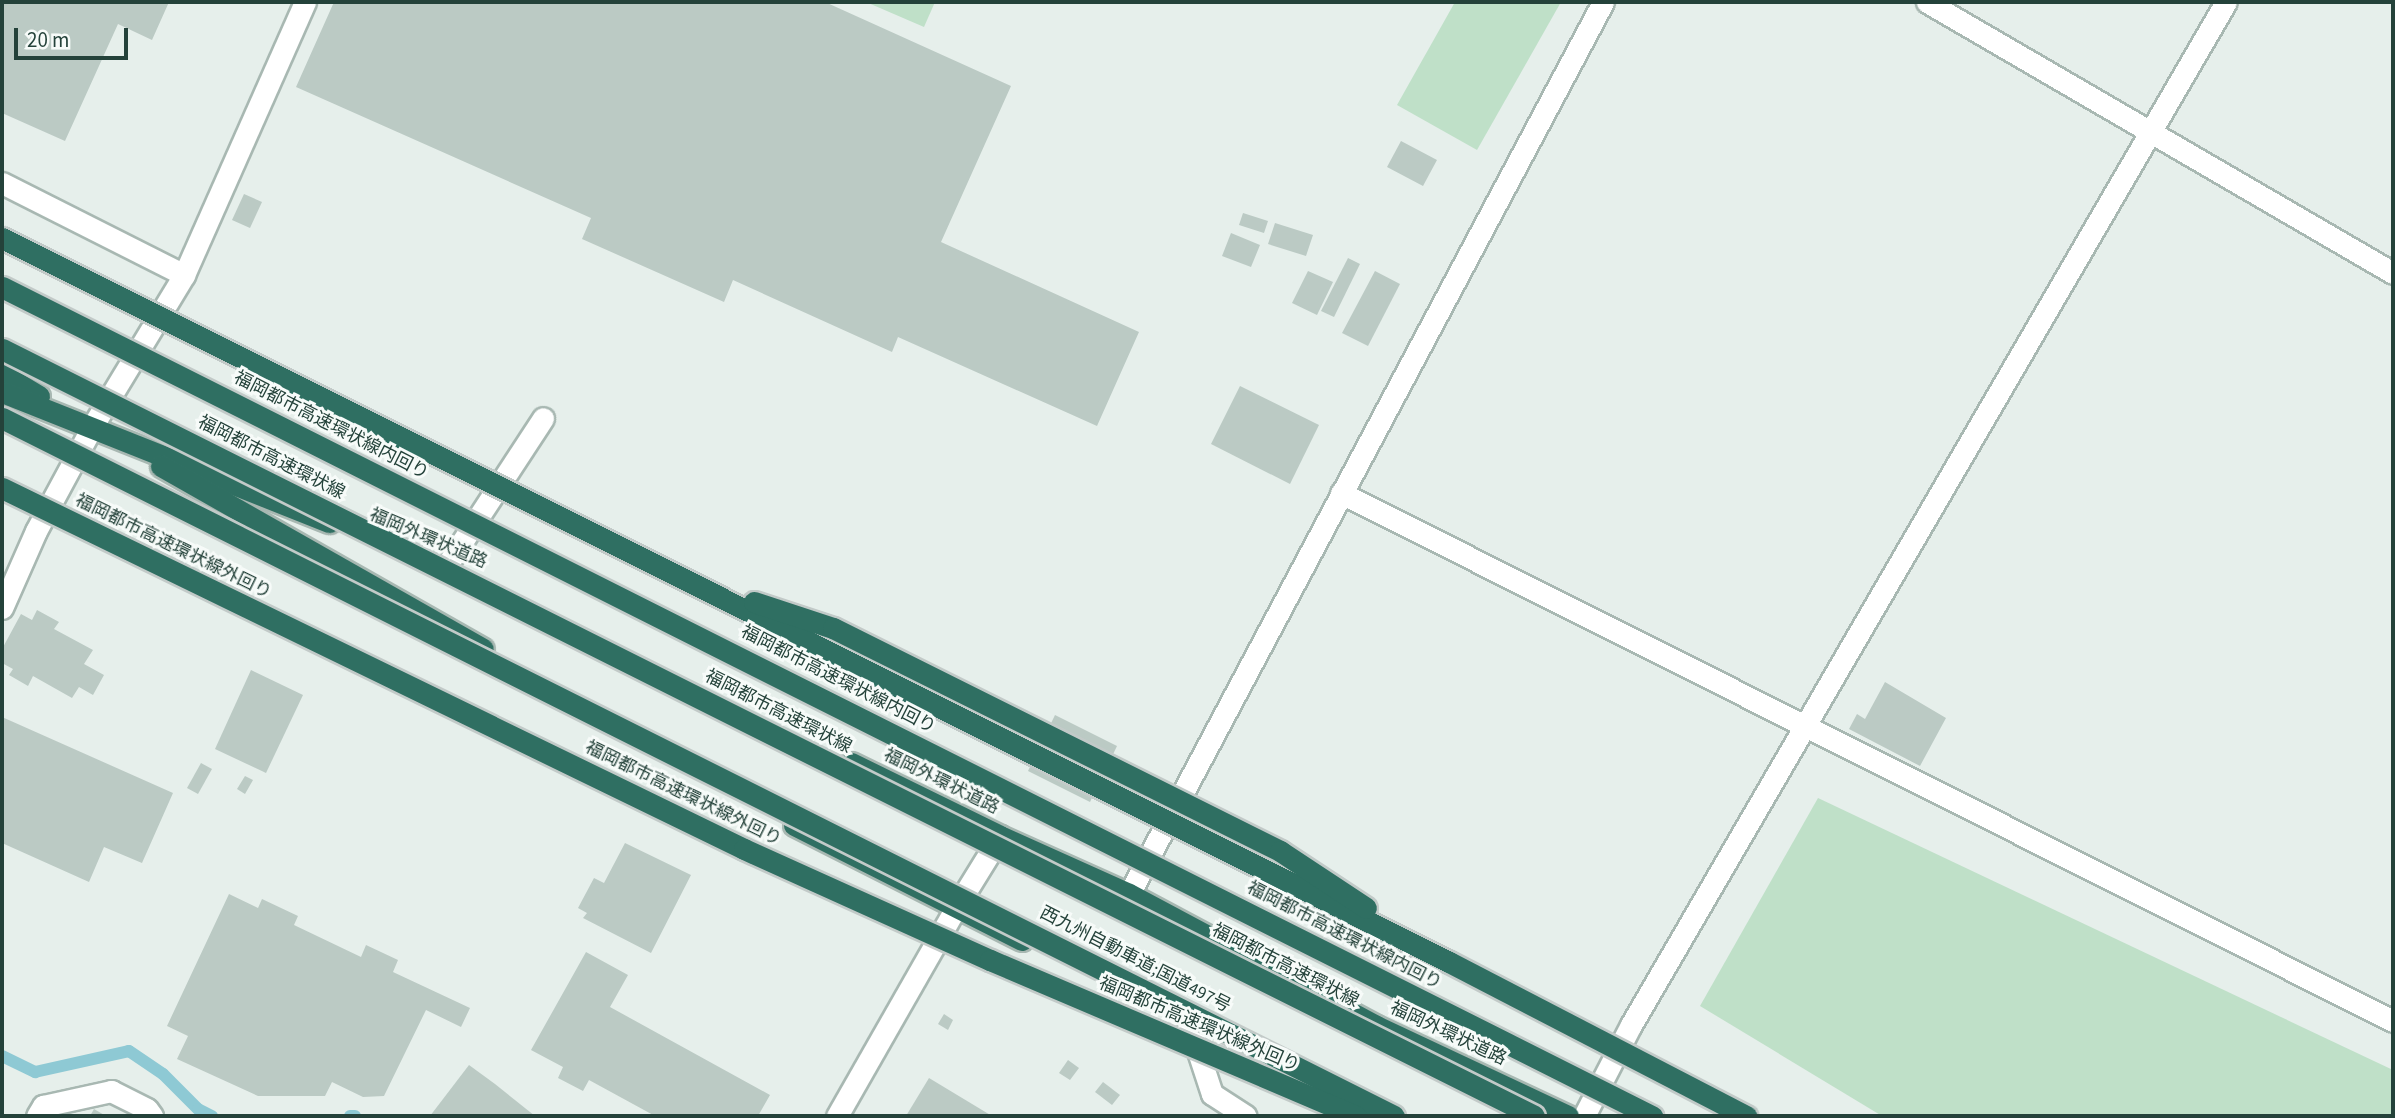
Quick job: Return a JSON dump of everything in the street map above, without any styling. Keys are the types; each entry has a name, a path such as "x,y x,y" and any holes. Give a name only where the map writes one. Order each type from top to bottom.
{"highway":[{"path":"2,238 1449,962 1746,1116"},
{"name":"福岡都市高速環状線内回り","path":"2,287 1652,1116"},
{"name":"福岡都市高速環状線","path":"2,349 1534,1116"},
{"name":"福岡外環状道路","path":"2,374 836,849 955,909 1392,1116"},
{"name":"福岡外環状道路","path":"2,392 445,568 1000,836 1129,894 1376,1026 1568,1116"},
{"name":"西九州自動車道;国道497号","path":"2,418 1392,1116"},
{"name":"福岡都市高速環状線外回り","path":"2,488 744,849 990,960 1356,1116"}],"street":[{"path":"2,608 36,531 92,427 184,275 305,2"},
{"path":"1129,894 1603,2"},
{"path":"1927,2 2393,273"},
{"path":"1584,1116 1631,1025 2226,2"},
{"path":"2,183 184,275"},
{"path":"445,568 543,418"},
{"path":"1341,493 2393,1021"},
{"path":"837,1116 955,909 1000,836"},
{"path":"1187,1018 1212,1094 1246,1116"},
{"path":"37,1116 43,1106 111,1091 147,1109 152,1116"}],"green space":[{"path":"866,2 935,2 924,27"},
{"path":"1455,2 1561,2 1477,150 1397,105"},
{"path":"1818,798 2393,1070 2393,1116 1882,1116 1700,1006"}],"building":[{"path":"2,2 169,2 152,40 118,24 65,141 2,113"},
{"path":"334,2 825,2 1011,86 941,242 1139,332 1097,426 898,337 892,352 733,280 724,302 582,239 591,218 296,87"},
{"path":"1401,141 1437,160 1423,186 1387,167"},
{"path":"244,194 262,202 250,228 232,220"},
{"path":"1243,213 1268,221 1264,233 1239,225"},
{"path":"1275,223 1313,235 1306,256 1268,244"},
{"path":"1231,233 1260,245 1251,267 1222,256"},
{"path":"1348,258 1360,264 1334,317 1321,311"},
{"path":"1308,271 1333,282 1317,315 1292,303"},
{"path":"1375,271 1400,284 1368,346 1342,333"},
{"path":"1240,386 1319,425 1290,484 1211,444"},
{"path":"37,610 59,622 54,629 93,650 84,664 104,675 93,695 79,687 72,698 33,676 28,686 9,675 13,669 2,663 2,649 21,614 32,620"},
{"path":"251,670 303,695 266,773 215,749"},
{"path":"1885,682 1946,718 1920,766 1849,729 1857,714 1865,719"},
{"path":"1055,715 1117,746 1090,802 1028,771"},
{"path":"2,717 173,793 142,863 104,847 89,882 2,843"},
{"path":"201,763 212,769 198,794 187,788"},
{"path":"245,776 253,780 245,794 237,789"},
{"path":"625,843 691,875 651,953 583,918 587,913 578,908 594,878 604,883"},
{"path":"229,894 258,908 262,899 298,916 294,925 361,957 366,945 398,960 393,972 470,1008 461,1027 426,1010 384,1096 363,1097 332,1082 325,1096 258,1096 177,1059 188,1036 167,1026"},
{"path":"586,952 628,975 610,1007 770,1095 758,1116 655,1116 589,1080 583,1091 558,1078 563,1067 531,1050"},
{"path":"944,1014 953,1020 948,1030 938,1024"},
{"path":"1068,1060 1079,1068 1070,1080 1059,1073"},
{"path":"469,1065 495,1084 535,1116 430,1116"},
{"path":"929,1078 992,1116 906,1116"},
{"path":"1103,1082 1120,1095 1112,1105 1095,1092"},
{"path":"94,1109 106,1116 90,1116"}],"waterway":[{"path":"2,1056 35,1072 129,1051 163,1074 198,1109 212,1116"},
{"path":"350,1116 355,1116"}]}
